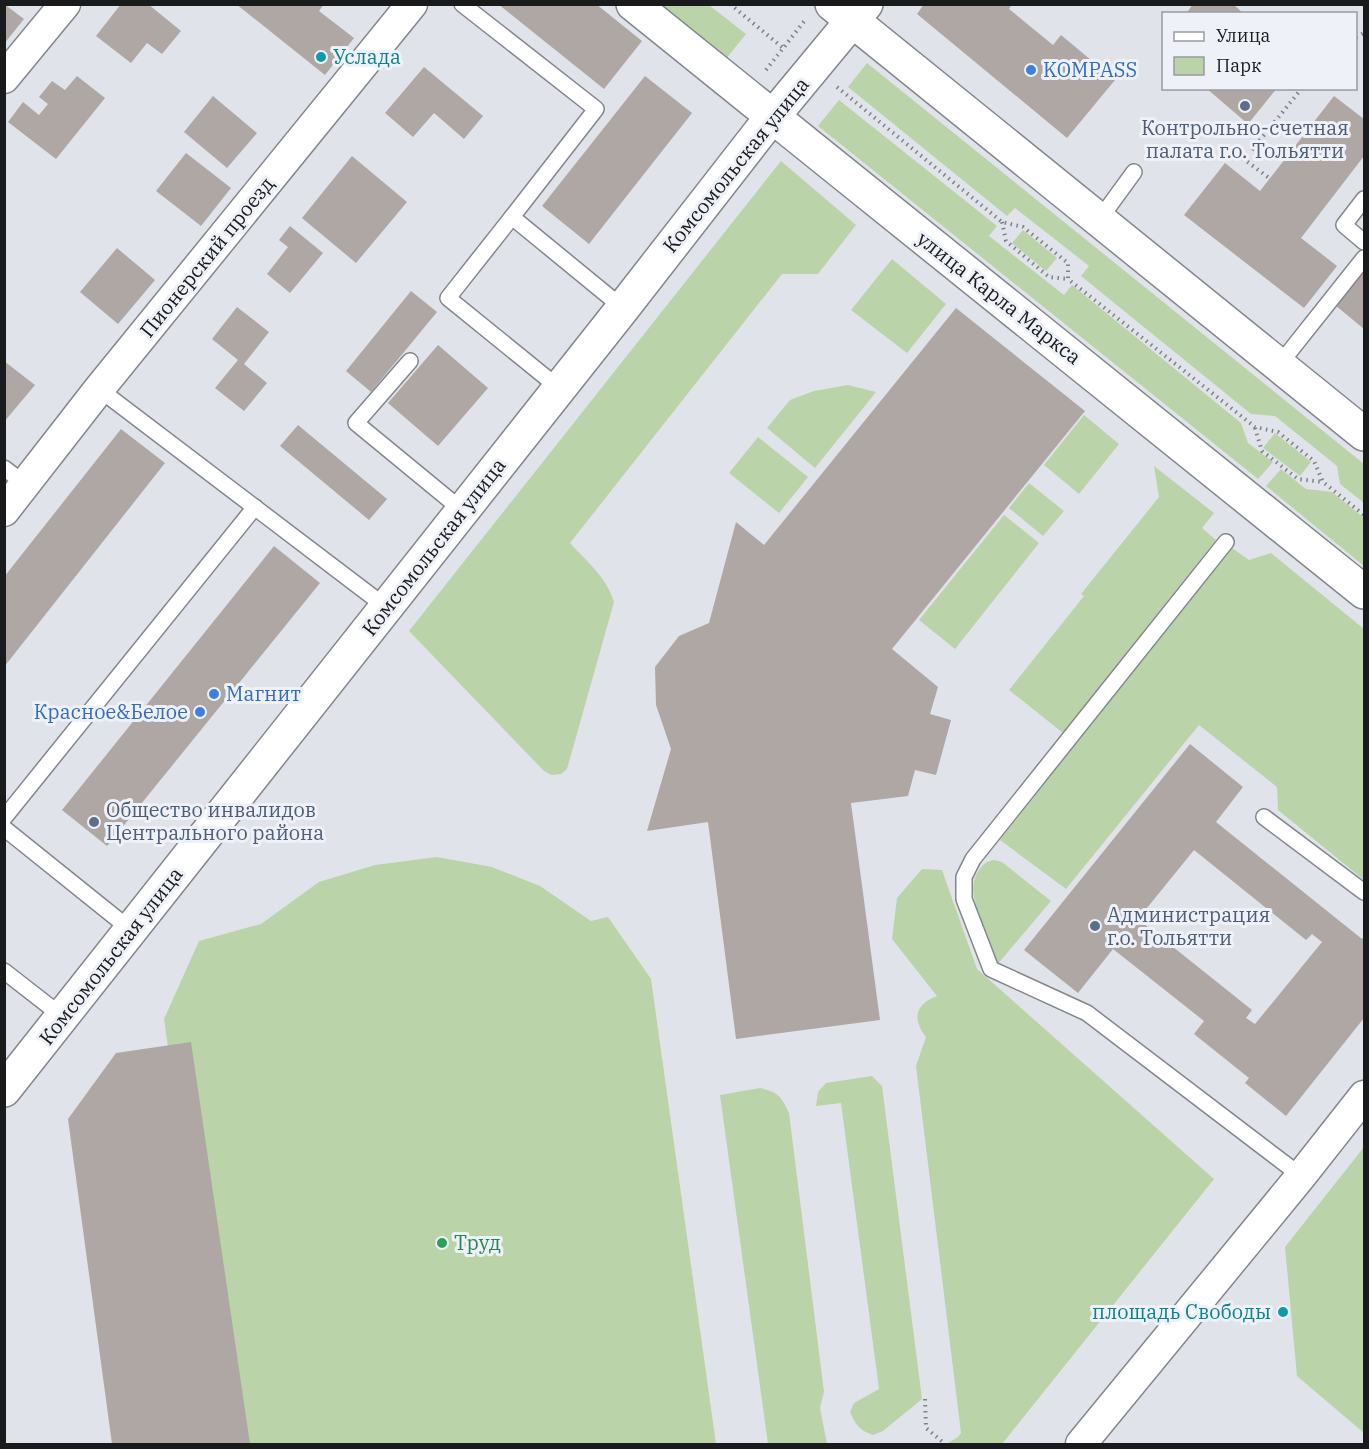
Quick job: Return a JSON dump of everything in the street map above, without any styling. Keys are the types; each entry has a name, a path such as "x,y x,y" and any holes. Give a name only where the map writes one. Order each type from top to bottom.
{"main road":[{"name":"улица Карла Маркса","path":"633,4 1365,592"},
{"name":"Комсомольская улица","path":"4,1090 773,117 840,10"},
{"path":"840,10 1365,434"}],"street":[{"path":"4,78 65,4"},
{"name":"Пионерский проезд","path":"4,511 15,476 99,389 412,4"},
{"path":"1082,1444 1365,1096"}],"lane":[{"path":"462,4 596,109 448,298 559,388"},
{"path":"1099,220 1134,172"},
{"path":"1365,199 1344,225 1365,243"},
{"path":"512,217 623,309"},
{"path":"1279,365 1365,258"},
{"path":"410,361 356,423 463,511"},
{"path":"99,389 386,607"},
{"path":"4,818 255,507"},
{"path":"1226,542 973,859 964,877 964,898 991,969 1087,1012 1301,1176"},
{"path":"1264,817 1365,892"},
{"path":"4,828 131,930"},
{"path":"4,971 63,1017"}],"path":[{"path":"730,4 783,48"},
{"path":"764,72 783,48 840,10"},
{"path":"834,85 1002,222 1023,227 1068,263 1068,279"},
{"path":"1252,150 1300,90"},
{"path":"1233,151 1269,178"},
{"path":"1002,222 1006,241 1049,277 1068,279 1255,427 1278,432 1314,461 1323,482 1365,515"},
{"path":"1255,427 1262,451 1298,479 1323,482"},
{"path":"925,1400 926,1428 945,1444"}],"green space":[{"path":"656,5 709,5 746,34 725,60"},
{"path":"867,63 1364,464 1364,503 1340,484 1337,466 1275,416 1251,414 1081,276 1089,266 1015,208 1007,216 848,87"},
{"path":"839,100 997,226 989,236 1064,295 1072,285 1241,423 1248,443 1273,462 1258,479 818,126"},
{"path":"781,161 856,225 818,274 782,274 570,543 601,577 614,602 567,769 561,774 551,775 544,771 409,631"},
{"path":"1023,230 1057,258 1046,271 1012,243"},
{"path":"892,259 946,304 907,353 851,310"},
{"path":"848,385 876,392 815,468 767,428 790,400 814,391"},
{"path":"1084,415 1119,444 1079,494 1044,465"},
{"path":"1275,433 1311,462 1300,476 1263,448"},
{"path":"758,437 808,477 779,513 729,473"},
{"path":"1154,466 1214,513 1202,528 1216,540 1063,733 1009,690 1084,596 1081,594 1159,497"},
{"path":"1281,469 1306,489 1332,492 1364,518 1364,566 1266,486"},
{"path":"1029,483 1064,511 1043,536 1009,508"},
{"path":"1004,515 1039,543 955,649 919,620"},
{"path":"1232,548 1249,560 1271,553 1364,629 1364,880 1278,810 1277,787 1199,725 1066,889 1000,840"},
{"name":"Труд","path":"437,857 492,867 540,886 591,921 608,917 651,979 716,1444 224,1444 164,1019 199,941 261,924 319,882 375,865"},
{"path":"994,860 1002,862 1051,901 997,965 976,907 973,892 973,884 979,870 985,863"},
{"path":"922,869 942,870 977,969 1214,1179 1002,1444 948,1443 961,1433 916,1066 926,1037 919,1024 918,1013 924,1003 937,996 892,939 897,898"},
{"path":"872,1076 882,1086 922,1399 883,1431 873,1435 858,1426 850,1412 854,1403 879,1389 841,1103 816,1106 818,1092 826,1083"},
{"path":"760,1088 778,1096 789,1113 824,1392 820,1408 827,1444 768,1444 720,1095"},
{"path":"1364,1147 1364,1433 1297,1376 1285,1247"}],"building":[{"path":"4,4 24,19 4,44"},
{"path":"121,4 148,4 181,31 162,54 147,43 131,63 96,36"},
{"name":"Услада","path":"236,4 324,4 319,11 354,38 325,75"},
{"path":"498,4 596,4 642,41 604,89"},
{"path":"924,4 1012,4 1009,9 1053,45 1061,35 1115,80 1067,138 917,14"},
{"path":"1193,4 1233,4 1242,12 1187,12"},
{"path":"424,67 483,116 464,139 434,113 413,137 385,113"},
{"path":"77,76 105,98 56,159 8,122 23,102 39,115 48,104 39,97 52,81 65,90"},
{"path":"645,76 692,113 589,244 542,206"},
{"name":"Контрольно-счетная палата г.о. Тольятти","path":"1208,90 1275,90 1248,124"},
{"path":"213,96 257,133 227,168 184,132"},
{"path":"1334,96 1364,119 1364,156 1301,238 1337,266 1304,308 1184,215 1225,163 1260,191"},
{"path":"186,153 231,188 201,226 156,191"},
{"path":"352,156 407,202 356,263 302,218"},
{"path":"290,226 323,253 290,293 267,274 288,247 279,240"},
{"path":"117,248 155,280 118,324 80,292"},
{"path":"1364,269 1364,329 1335,305"},
{"path":"411,291 437,312 371,392 346,371"},
{"path":"237,307 269,332 244,364 267,383 244,411 215,388 238,360 212,339"},
{"path":"956,308 1085,411 892,649 938,687 930,714 951,720 936,775 915,770 908,796 851,803 880,1020 736,1039 708,822 647,831 671,749 656,705 655,667 679,636 709,623 736,522 764,545"},
{"path":"438,345 488,388 438,446 388,403"},
{"path":"4,361 35,385 4,422"},
{"path":"298,425 387,499 369,520 280,446"},
{"path":"121,429 165,463 4,667 4,577"},
{"path":"274,546 320,583 107,846 62,810"},
{"name":"Администрация г.о. Тольятти","path":"1190,744 1243,787 1216,822 1362,939 1364,936 1364,1018 1286,1116 1245,1083 1249,1078 1194,1034 1204,1021 1113,949 1078,993 1024,950","holes":["1194,850 1306,940 1312,934 1322,942 1255,1024 1246,1018 1252,1010 1138,919"]},
{"path":"191,1042 250,1444 112,1444 68,1119 116,1053"}],"place":[{"name":"Услада","path":"321,57"},
{"name":"KOMPASS","path":"1031,70"},
{"name":"Контрольно-счетная палата г.о. Тольятти","path":"1245,106"},
{"name":"Магнит","path":"214,694"},
{"name":"Красное&Белое","path":"200,712"},
{"name":"Общество инвалидов Центрального района","path":"94,822"},
{"name":"Администрация г.о. Тольятти","path":"1095,926"},
{"name":"Труд","path":"442,1243"},
{"name":"площадь Свободы","path":"1283,1312"}]}
